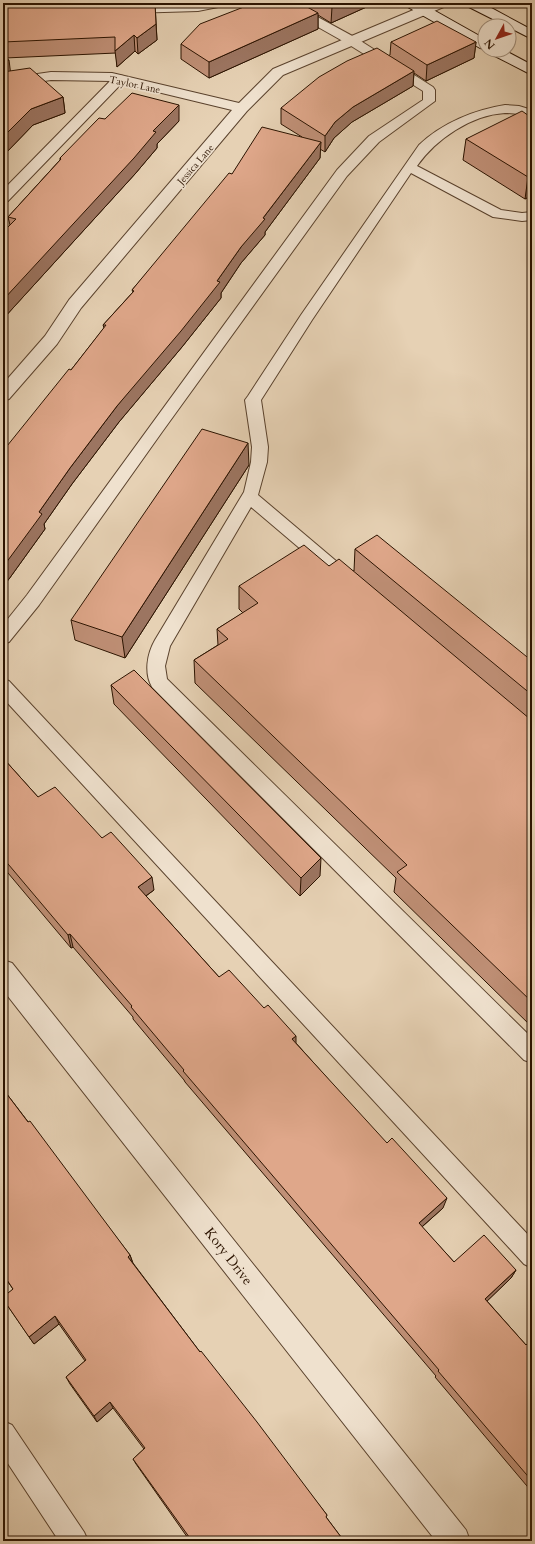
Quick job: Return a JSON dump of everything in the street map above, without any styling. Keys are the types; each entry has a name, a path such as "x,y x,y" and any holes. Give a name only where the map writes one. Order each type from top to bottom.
{"street":[{"name":"Jessica Lane","path":"3,395 51,340 75,304 242,108 278,72 352,41 417,7 441,3"},
{"path":"472,3 532,35"},
{"path":"417,7 477,41"},
{"path":"508,58 532,71"},
{"name":"Taylor Lane","path":"3,83 51,76 112,77 242,108"},
{"name":"Kory Drive","path":"3,971 455,1541"}],"lane":[{"path":"119,11 198,8 224,3"},
{"path":"3,637 33,600 342,173 374,139 429,101 429,90 352,41 283,3"},
{"path":"3,198 119,79"},
{"path":"532,114 515,109 504,109 481,114 449,130 428,144 409,167 306,318 253,400 260,447 259,462 250,496 161,645 156,666 158,682 532,1052"},
{"path":"409,167 498,214 522,217 532,216"},
{"path":"250,496 364,593"},
{"path":"3,686 532,1256"},
{"path":"3,1434 75,1541"}],"building":[{"path":"155,3 156,24 137,38 134,35 115,51 115,37 3,42 3,4"},
{"path":"254,3 300,3 318,13 209,62 181,44 200,24"},
{"path":"324,3 341,3 332,7"},
{"path":"437,21 476,42 427,65 391,42"},
{"path":"377,48 414,71 353,107 335,122 325,136 281,108 319,77 347,61"},
{"path":"30,68 63,97 31,109 3,137 3,72"},
{"path":"132,93 179,105 153,131 156,132 134,158 3,300 3,232 16,219 8,217 61,159 60,158 99,118 105,119"},
{"path":"522,111 532,118 532,175 528,177 466,139"},
{"path":"262,127 321,142 263,218 265,219 241,247 217,281 220,282 181,331 117,406 70,468 39,512 42,514 3,567 3,451 69,369 71,370 106,325 103,325 134,291 132,290 229,173 232,174"},
{"path":"202,429 248,443 122,637 71,620"},
{"path":"377,535 532,661 532,695 355,549"},
{"path":"304,545 329,566 339,559 530,719 532,719 532,1002 397,872 407,865 194,660 228,639 217,629 258,603 239,586"},
{"path":"134,670 321,858 301,878 111,685"},
{"path":"3,758 38,797 55,787 102,838 111,832 152,877 138,887 219,977 229,970 264,1008 268,1005 296,1036 292,1039 387,1143 392,1138 447,1198 419,1223 454,1262 484,1235 516,1270 485,1299 526,1345 532,1339 532,1481 183,1071 184,1070 131,1007 132,1006 70,934 68,935 3,858"},
{"path":"3,1089 28,1122 30,1121 130,1255 128,1257 200,1352 201,1351 257,1422 327,1515 326,1517 344,1541 192,1541 133,1459 145,1448 110,1402 94,1416 66,1377 86,1360 55,1316 29,1337 3,1299 3,1297 13,1289 3,1274"}]}
